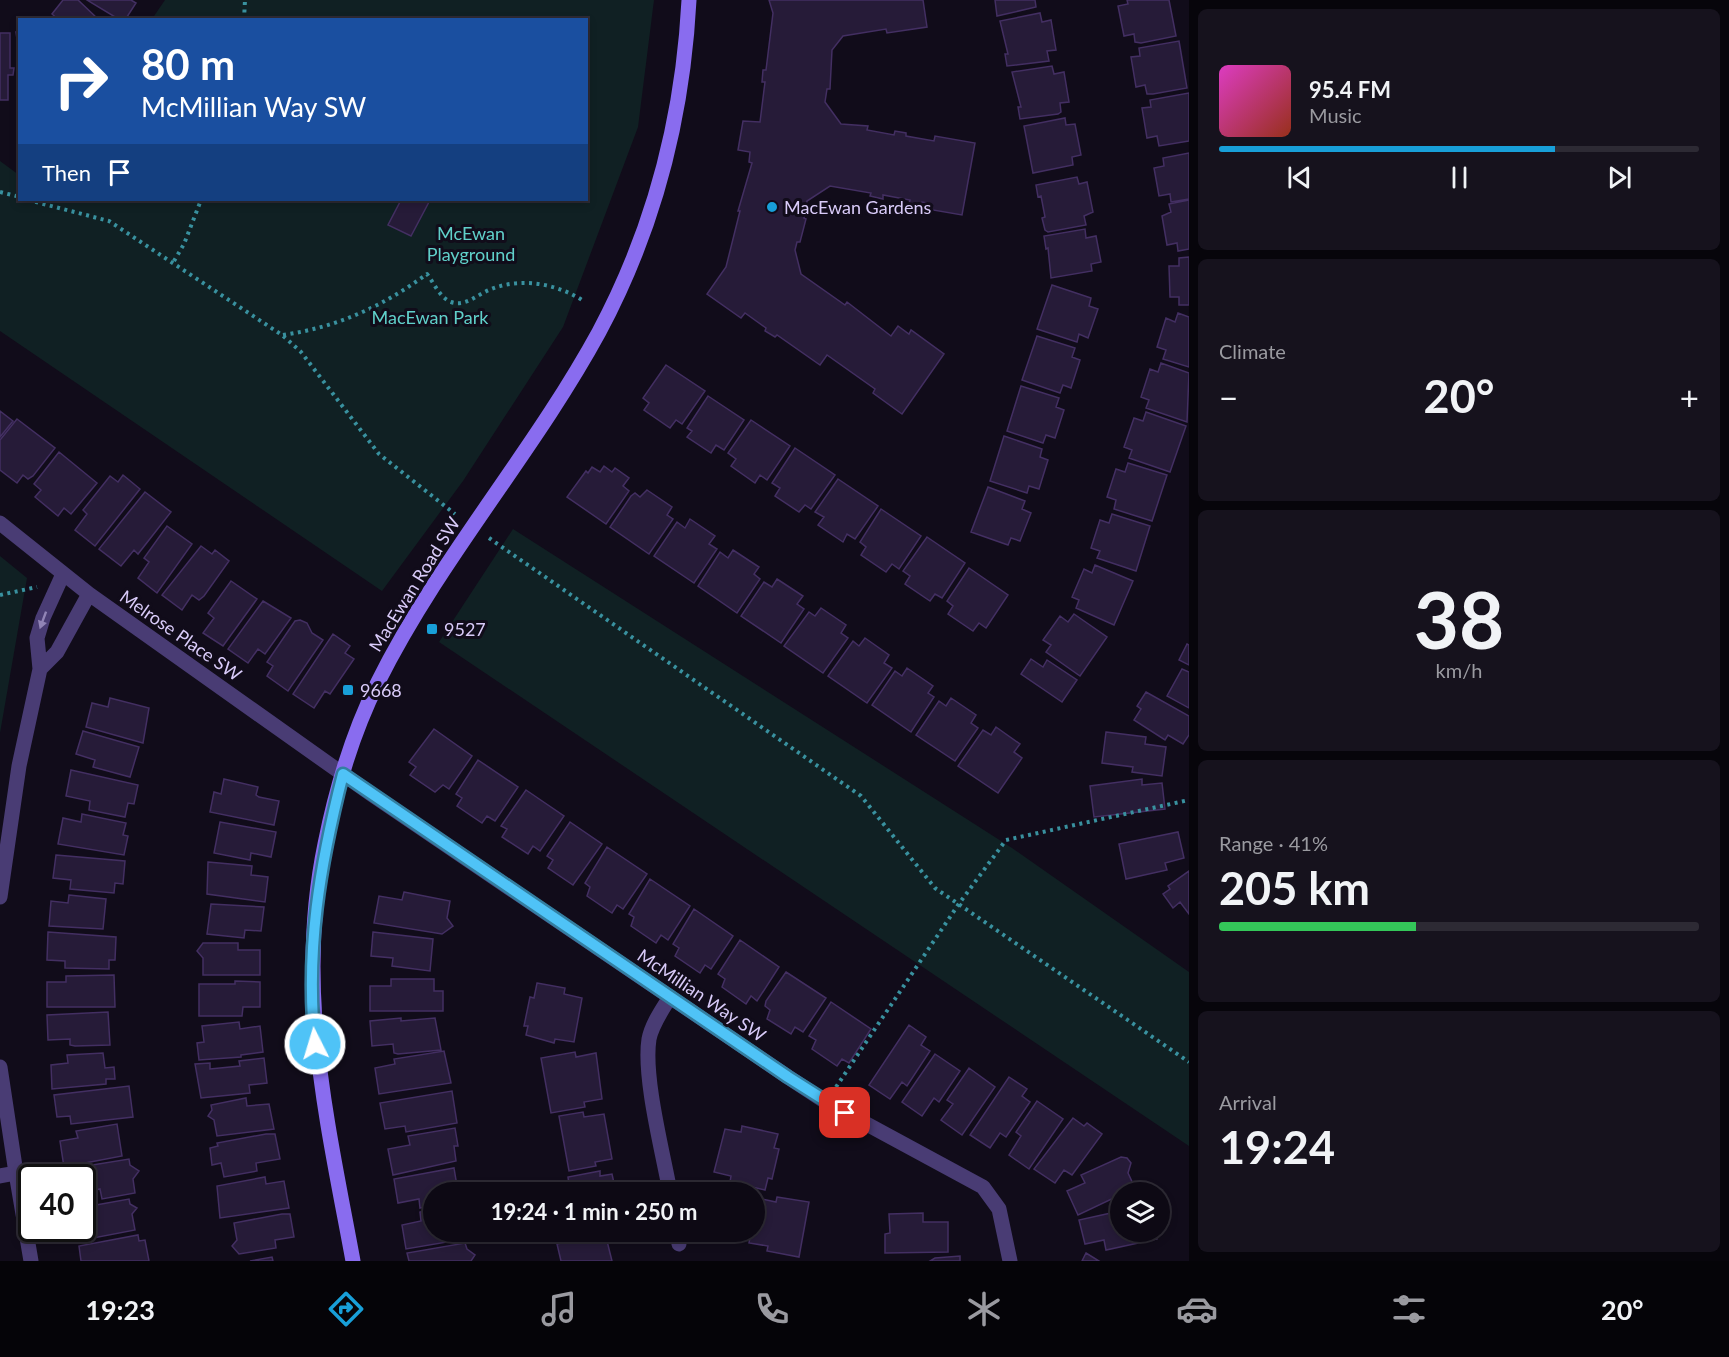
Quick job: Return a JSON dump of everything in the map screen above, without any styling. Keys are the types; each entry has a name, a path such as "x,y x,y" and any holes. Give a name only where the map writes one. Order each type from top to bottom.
{"street":[{"name":"MacEwan Road SW","path":"353,1261 319,1077 311,983 317,888 325,843 343,774 372,696 398,644 421,604 569,382 614,302 648,218 674,130 684,76 690,0"},
{"name":"Melrose Place SW","path":"0,523 89,594 343,774"},
{"path":"0,897 19,766 40,669 37,638 43,618 63,574"},
{"path":"40,669 57,652 89,594"},
{"name":"McMillian Way SW","path":"343,774 825,1102 983,1187 999,1209 1010,1261"},
{"path":"668,1182 651,1082 648,1050 653,1028 670,997"},
{"path":"0,1067 31,1261"},
{"path":"0,1176 16,1173"}],"path":[{"path":"244,18 245,0"},
{"path":"0,192 18,196"},
{"path":"32,201 109,221 174,261 282,335 301,352 379,454 455,514"},
{"path":"174,261 184,244 201,201"},
{"path":"282,335 311,331 369,311 427,274 444,298 453,303 466,302 491,288 533,283 558,287 582,300"},
{"path":"489,538 861,796 935,888 1189,1062"},
{"path":"0,595 37,587"},
{"path":"825,1102 922,962 958,905 1006,840 1189,800"}],"green space":[{"path":"165,0 654,0 638,127 563,327 463,481 382,591 0,331 0,161 18,174 18,201 588,201 588,18 153,18"},
{"path":"513,529 1012,848 1189,972 1189,1146 439,642"},
{"path":"0,556 27,578 0,733"}],"building":[{"path":"63,0 78,0 97,18 57,18 52,14"},
{"path":"87,0 131,0 136,3 126,18 117,18"},
{"name":"MacEwan Gardens","path":"769,0 923,0 927,27 887,33 886,29 843,36 832,50 830,89 827,89 825,102 841,124 868,126 867,130 894,135 895,131 906,133 906,136 934,141 935,136 975,143 962,215 927,209 928,203 922,202 921,206 909,204 910,200 883,195 883,199 870,196 871,193 830,186 807,201 804,218 806,219 800,242 797,242 795,250 801,274 845,305 847,302 891,336 898,326 909,334 911,330 944,354 902,414 873,393 875,389 827,355 820,365 777,335 775,337 765,331 766,328 745,313 741,318 707,294 726,267 740,211 738,211 752,163 749,162 750,152 738,150 743,121 760,122 765,82 762,82 763,70 766,70 773,13"},
{"path":"995,0 1035,0 1036,7 997,16"},
{"path":"1127,0 1169,0 1176,36 1141,43 1135,42 1134,34 1124,36 1118,6 1128,4"},
{"path":"1040,13 1042,22 1051,20 1056,50 1047,51 1049,61 1007,66 1005,54 1008,54 1000,21"},
{"path":"0,33 10,33 10,68 14,68 13,75 8,75 8,100 0,100"},
{"path":"1179,41 1187,88 1147,94 1145,85 1136,87 1131,57 1140,56 1139,48"},
{"path":"1052,66 1054,74 1064,72 1069,102 1060,103 1061,112 1058,114 1020,119 1018,107 1021,107 1012,72"},
{"path":"1189,93 1189,141 1159,146 1157,136 1147,138 1142,108 1151,107 1150,100"},
{"path":"1065,118 1066,125 1075,124 1081,155 1072,157 1073,165 1033,173 1024,126"},
{"path":"1189,153 1189,199 1171,202 1170,194 1159,196 1154,168 1164,166 1163,158"},
{"path":"1077,177 1079,184 1087,182 1093,212 1084,216 1086,225 1048,232 1045,230 1041,196 1038,197 1036,185"},
{"path":"1189,200 1189,249 1178,251 1177,243 1167,245 1162,216 1171,212 1169,204"},
{"path":"400,201 429,202 411,236 388,225"},
{"path":"1085,229 1086,238 1096,236 1101,262 1091,264 1092,271 1051,278 1048,248 1046,249 1044,236"},
{"path":"1189,257 1189,305 1179,305 1179,297 1170,297 1169,266 1179,266 1179,258"},
{"path":"1052,285 1091,298 1089,306 1098,309 1088,338 1079,334 1077,342 1037,329"},
{"path":"1178,313 1189,317 1189,367 1163,359 1166,350 1157,347 1166,318 1175,322"},
{"path":"1037,336 1075,348 1072,357 1080,360 1071,388 1063,385 1060,393 1022,380"},
{"path":"1161,363 1189,373 1187,422 1146,408 1149,400 1141,397 1150,369 1158,372"},
{"path":"666,365 705,391 682,424 676,420 670,428 644,410 649,403 643,398"},
{"path":"1021,386 1059,398 1056,407 1064,410 1055,438 1046,435 1043,443 1007,431"},
{"path":"708,396 744,420 724,450 716,445 711,453 687,437 692,431 687,428"},
{"path":"0,411 13,421 0,437"},
{"path":"1146,412 1186,426 1170,472 1129,458 1132,450 1124,447 1134,418 1143,421"},
{"path":"17,419 55,448 33,476 28,479 23,475 17,483 0,470 0,440"},
{"path":"751,420 790,446 767,480 760,475 755,483 731,466 736,459 728,453"},
{"path":"1004,436 1042,449 1040,457 1048,460 1039,489 1029,486 1027,493 990,481"},
{"path":"795,448 835,475 811,509 805,505 799,512 775,496 780,488 772,483"},
{"path":"59,452 97,483 71,514 64,508 58,516 35,497 41,490 34,484"},
{"path":"1128,463 1167,475 1152,521 1114,509 1116,500 1107,497 1116,469 1125,472"},
{"path":"604,466 612,472 615,468 629,478 623,486 629,491 606,524 567,497 586,471 588,473 592,467 600,472"},
{"path":"123,475 140,489 95,546 75,530 87,514 83,510 110,476 118,482"},
{"path":"838,479 878,506 855,539 847,534 843,542 818,525 824,517 815,512"},
{"path":"988,487 1025,501 1022,509 1031,513 1020,541 1011,538 1008,545 971,532"},
{"path":"647,490 672,507 667,515 673,519 649,554 610,527 631,496 635,493 640,497"},
{"path":"145,492 171,512 138,554 134,550 121,566 99,549"},
{"path":"881,509 921,536 899,569 892,564 886,572 861,555 866,547 860,542"},
{"path":"1112,514 1150,526 1136,571 1097,558 1100,551 1091,548 1100,520 1109,523"},
{"path":"690,519 715,536 709,544 717,549 694,583 654,556 677,522 685,528"},
{"path":"167,526 192,544 157,593 138,578 149,562 144,558"},
{"path":"927,537 965,563 942,598 935,594 930,601 905,584 910,576 903,571"},
{"path":"201,546 212,554 215,550 229,561 204,596 199,600 192,595 182,610 162,595"},
{"path":"733,550 759,567 754,574 760,579 737,613 698,586 720,552 728,558"},
{"path":"1095,565 1133,581 1114,625 1076,608 1079,600 1072,597 1084,569 1092,573"},
{"path":"969,568 1008,595 986,628 979,623 973,631 948,614 953,606 947,601"},
{"path":"777,579 803,596 797,604 804,609 781,643 741,616 764,582 772,587"},
{"path":"231,581 257,599 223,646 203,633 214,618 208,613"},
{"path":"263,601 291,618 265,654 258,649 248,663 228,649"},
{"path":"821,608 846,625 841,633 848,638 823,673 784,646 809,612 815,616"},
{"path":"1074,614 1107,637 1080,676 1046,652 1051,645 1043,640 1060,616 1068,622"},
{"path":"300,620 307,623 312,633 323,640 288,691 267,676 273,666 267,662 295,621"},
{"path":"333,634 350,646 345,653 354,659 330,694 325,691 314,708 293,694"},
{"path":"865,638 889,655 884,663 892,668 867,703 828,676 853,641 859,646"},
{"path":"1187,644 1189,645 1189,665 1179,660"},
{"path":"1031,659 1043,667 1047,660 1077,680 1062,702 1021,674"},
{"path":"907,668 933,686 928,693 934,697 911,732 872,705 895,671 902,676"},
{"path":"1182,669 1189,672 1189,708 1167,696"},
{"path":"1146,692 1189,716 1189,735 1183,744 1168,735 1165,740 1134,720 1141,709 1137,706"},
{"path":"110,698 149,708 143,743 86,727 92,703 108,707"},
{"path":"951,698 976,715 971,723 978,728 955,761 916,735 939,701 946,706"},
{"path":"996,727 1020,744 1014,752 1022,758 998,793 958,766 983,730 991,735"},
{"path":"434,729 472,756 449,789 443,785 435,792 410,775 416,767 409,762"},
{"path":"83,731 139,747 130,777 93,767 95,760 76,754"},
{"path":"1106,732 1146,737 1145,744 1166,747 1162,776 1132,772 1133,767 1102,763"},
{"path":"478,760 518,787 495,821 487,816 482,823 457,806 462,798 456,794"},
{"path":"71,770 138,785 134,804 128,803 125,817 89,810 90,801 66,796"},
{"path":"224,779 258,787 256,795 259,797 279,801 274,825 210,812 214,792 221,794"},
{"path":"1142,779 1142,785 1162,783 1165,809 1094,817 1090,786"},
{"path":"526,790 564,816 540,851 533,846 528,854 502,837 507,829 501,826"},
{"path":"82,814 126,823 123,835 128,836 124,855 58,844 63,818 81,822"},
{"path":"220,822 276,832 271,857 251,853 250,860 214,853"},
{"path":"570,822 602,844 573,885 548,868 553,860 547,856"},
{"path":"1178,832 1184,858 1165,863 1167,870 1126,879 1119,844"},
{"path":"607,847 647,874 623,909 617,905 612,913 587,896 590,887 585,883"},
{"path":"56,855 125,861 123,884 115,883 114,893 70,889 71,880 53,878"},
{"path":"208,862 252,866 251,875 268,877 265,902 207,894"},
{"path":"1189,871 1189,914 1180,902 1173,908 1163,894 1170,889 1168,886"},
{"path":"650,879 690,906 668,940 661,935 656,943 631,926 634,917 629,914"},
{"path":"404,892 450,901 447,918 453,926 442,934 374,923 379,896 402,900"},
{"path":"69,895 106,899 103,929 49,926 51,901 68,903"},
{"path":"211,904 264,907 261,931 245,930 244,938 207,934"},
{"path":"694,909 733,936 711,969 705,965 700,973 675,956 679,948 673,944"},
{"path":"48,932 116,937 115,960 109,960 109,969 65,968 65,961 47,960"},
{"path":"373,932 433,939 430,971 392,966 393,958 371,956"},
{"path":"740,940 779,967 757,1001 751,996 746,1004 722,987 725,979 718,974"},
{"path":"203,943 238,943 238,950 260,950 260,975 203,975 203,958 197,951"},
{"path":"786,972 826,998 803,1032 795,1027 791,1034 767,1019 770,1010 765,1006 766,1001"},
{"path":"114,975 115,1007 47,1007 47,982 66,982 66,976"},
{"path":"391,979 434,979 434,991 443,991 443,1011 370,1011 370,986 391,986"},
{"path":"235,981 260,982 260,1007 243,1007 242,1016 199,1016 199,984 235,984"},
{"path":"537,983 565,988 564,994 582,998 574,1042 555,1039 554,1043 526,1035 528,1026 524,1026 530,997 534,998"},
{"path":"831,1002 871,1029 849,1063 842,1059 837,1066 812,1049 816,1040 809,1036"},
{"path":"108,1012 110,1045 75,1046 70,1045 70,1039 48,1040 47,1015"},
{"path":"401,1018 401,1021 435,1018 441,1050 398,1054 394,1053 393,1044 372,1046 370,1021"},
{"path":"239,1022 240,1029 260,1026 263,1052 241,1055 241,1057 199,1060 197,1043 204,1042 202,1026"},
{"path":"909,1025 926,1037 921,1045 930,1051 907,1086 902,1082 890,1099 869,1085"},
{"path":"444,1051 451,1083 379,1094 375,1068 395,1064 394,1059"},
{"path":"575,1052 576,1057 596,1053 602,1099 584,1102 585,1107 551,1113 541,1058"},
{"path":"103,1053 105,1068 114,1067 115,1079 106,1079 106,1084 52,1089 51,1065 68,1063 67,1055"},
{"path":"935,1054 960,1071 939,1102 934,1098 922,1116 902,1102"},
{"path":"264,1058 267,1083 249,1085 250,1093 201,1098 195,1064 210,1063 210,1069 240,1066 239,1061"},
{"path":"969,1068 995,1087 962,1135 941,1120 953,1104 947,1100"},
{"path":"1009,1077 1027,1089 1022,1096 1030,1102 1006,1137 1000,1133 990,1148 970,1135"},
{"path":"129,1086 133,1117 71,1124 70,1116 57,1117 54,1095"},
{"path":"452,1091 457,1123 406,1132 405,1126 385,1129 380,1103"},
{"path":"246,1098 247,1106 269,1104 274,1129 217,1136 214,1120 208,1116 212,1110 211,1105"},
{"path":"1037,1101 1063,1119 1029,1169 1009,1155 1021,1136 1016,1132"},
{"path":"583,1112 584,1117 604,1114 612,1159 595,1162 596,1166 569,1171 559,1116"},
{"path":"1073,1118 1084,1126 1087,1123 1102,1134 1072,1175 1064,1170 1055,1183 1034,1169"},
{"path":"117,1124 122,1156 80,1164 64,1164 60,1141 78,1138 76,1131"},
{"path":"742,1126 778,1134 774,1148 779,1149 772,1179 768,1178 765,1190 765,1182 730,1182 731,1176 714,1172 725,1129 741,1132"},
{"path":"455,1128 458,1146 454,1146 456,1161 393,1175 388,1149 410,1145 408,1136"},
{"path":"275,1134 280,1159 256,1163 257,1171 224,1177 221,1163 212,1165 210,1148 218,1146 217,1143"},
{"path":"1121,1157 1127,1158 1131,1163 1128,1173 1132,1182 1110,1182 1110,1200 1078,1215 1067,1191 1085,1183 1081,1175"},
{"path":"129,1159 130,1165 139,1171 133,1179 135,1193 102,1199 100,1189 96,1190 96,1164"},
{"path":"454,1168 456,1182 423,1182 423,1207 420,1208 419,1199 398,1203 394,1179"},
{"path":"600,1171 600,1176 612,1174 614,1182 569,1182 568,1177"},
{"path":"265,1177 266,1184 284,1181 289,1208 220,1218 217,1186"},
{"path":"777,1197 809,1202 799,1257 767,1251 768,1246 749,1243 765,1242 765,1200 776,1202"},
{"path":"129,1199 130,1204 137,1208 132,1214 135,1230 96,1238 96,1205"},
{"path":"423,1211 423,1242 447,1242 406,1249 402,1225 421,1221 420,1212"},
{"path":"923,1213 923,1222 948,1222 948,1252 885,1253 885,1234 890,1233 889,1214"},
{"path":"1110,1213 1110,1242 1143,1242 1106,1250 1104,1240 1085,1244 1079,1220"},
{"path":"290,1214 294,1237 275,1240 276,1248 239,1254 232,1246 237,1240 234,1223"},
{"path":"138,1235 139,1241 145,1240 149,1261 81,1261 79,1246"},
{"path":"607,1242 612,1261 561,1261 557,1244"},
{"path":"465,1243 467,1249 475,1255 471,1261 409,1261 407,1253"},
{"path":"1086,1253 1099,1261 1082,1261"},
{"path":"960,1256 960,1261 930,1261 935,1258"},
{"path":"272,1257 273,1261 250,1261"}],"place":[{"name":"MacEwan Gardens","path":"772,207"},
{"name":"9527","path":"432,629"},
{"name":"9668","path":"348,690"}],"route":[{"path":"315,1044 311,983 317,888 325,843 343,774 825,1102 845,1113"}],"park label":[{"name":"McEwan Playground","path":"471,243"},
{"name":"MacEwan Park","path":"430,317"}]}
